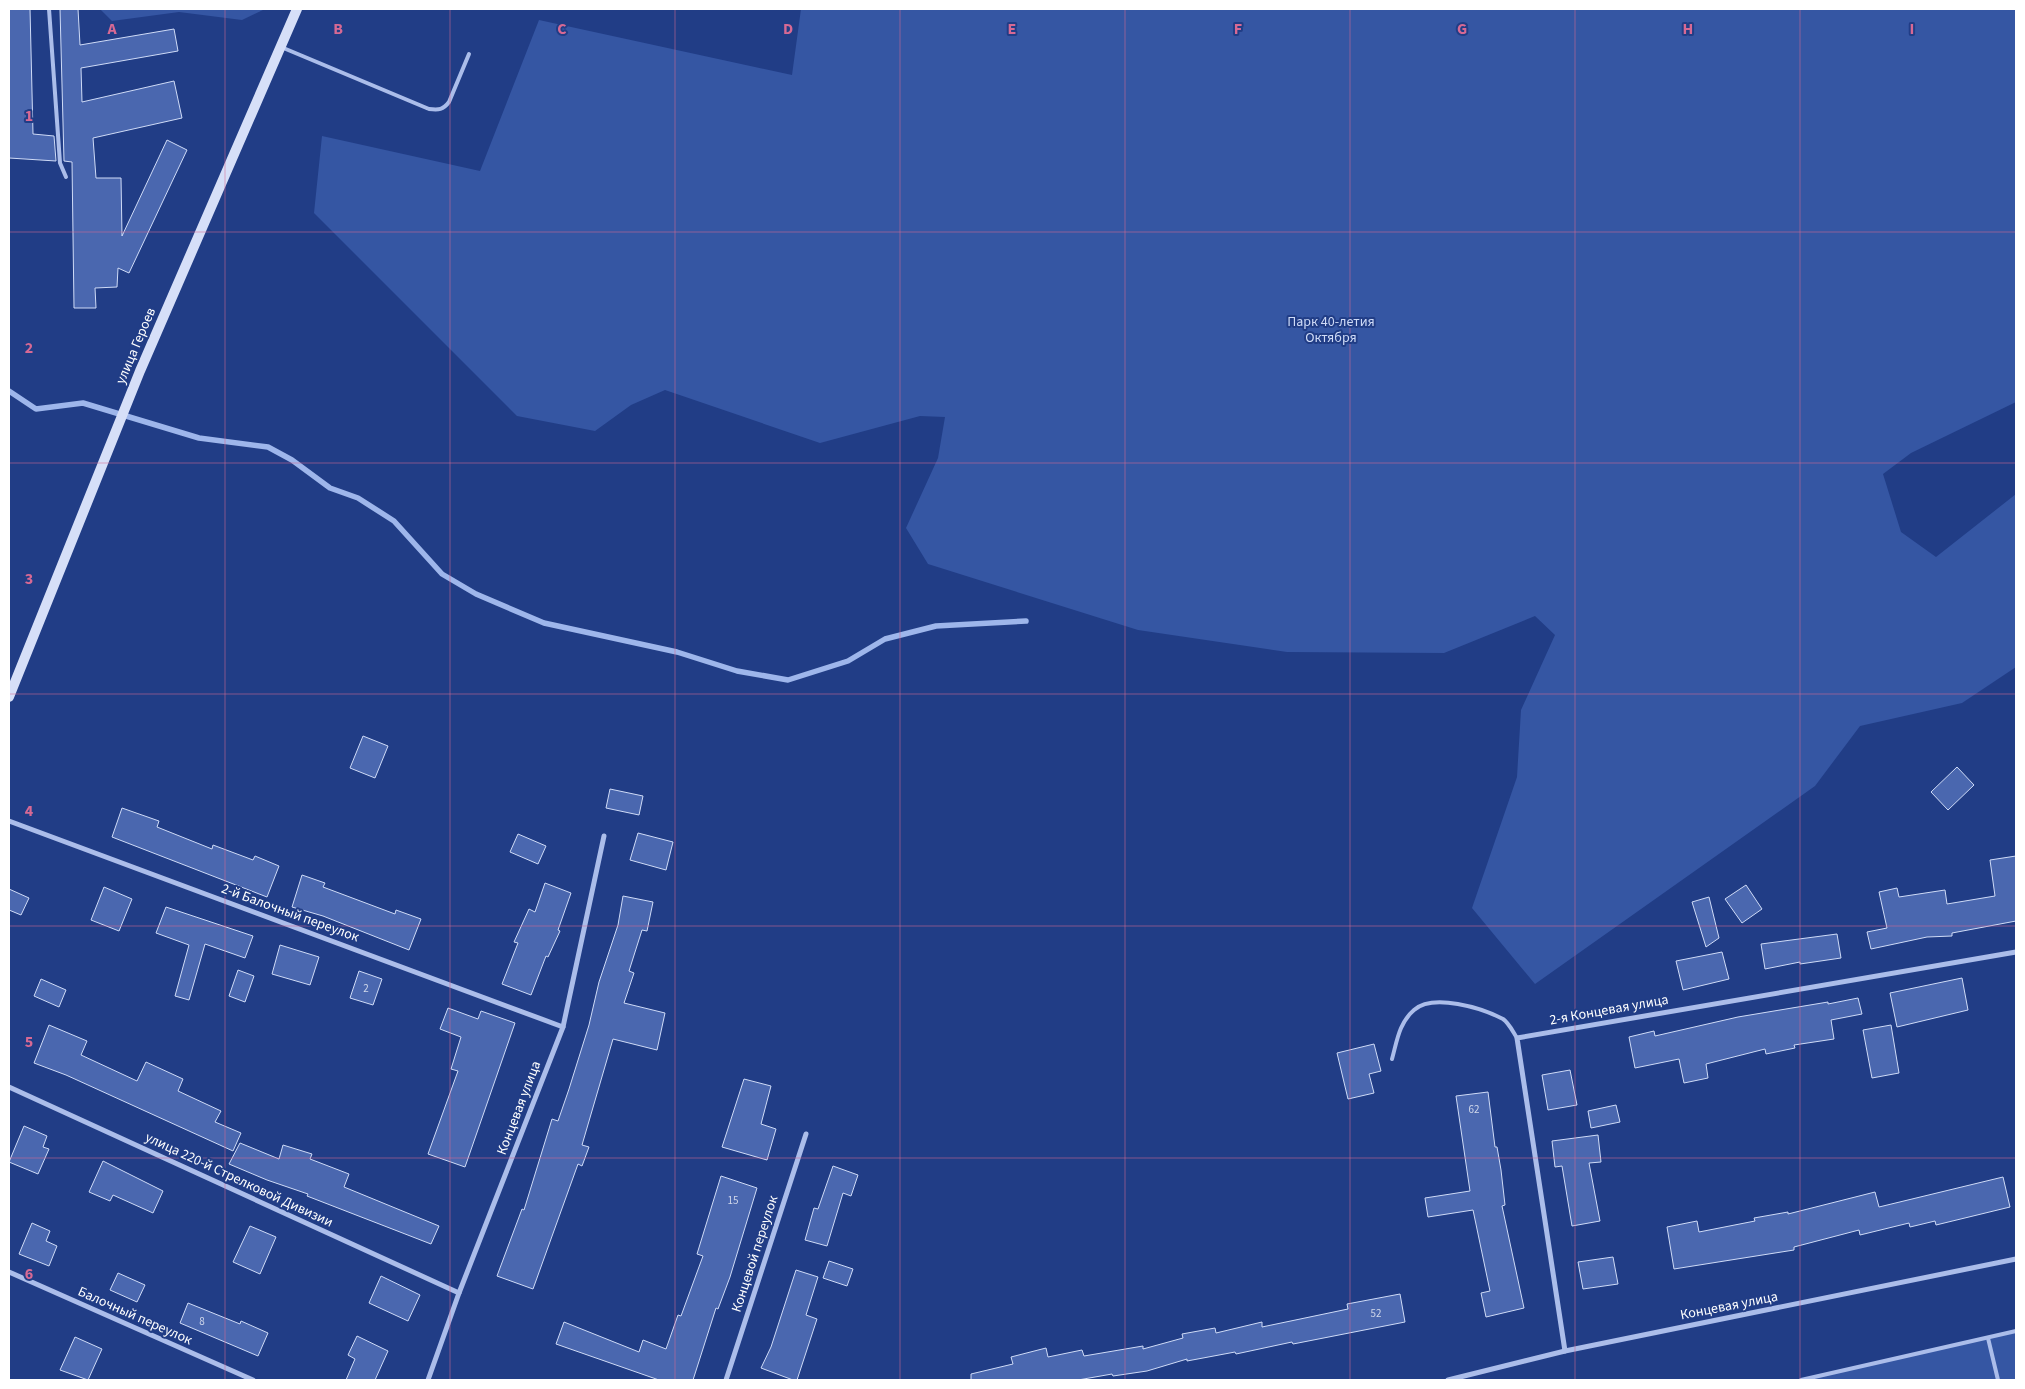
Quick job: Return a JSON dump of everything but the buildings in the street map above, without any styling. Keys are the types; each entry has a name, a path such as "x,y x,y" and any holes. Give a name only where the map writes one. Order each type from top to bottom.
{"street":[{"name":"улица Героев","path":"9,698 140,371 297,9"},
{"name":"2-й Балочный переулок","path":"9,821 563,1027"},
{"name":"Концевая улица","path":"428,1380 459,1293 563,1027 604,836"},
{"name":"2-я Концевая улица","path":"1517,1038 2016,952"},
{"path":"1517,1038 1565,1351"},
{"name":"улица 220-й Стрелковой Дивизии","path":"9,1087 459,1293"},
{"name":"Концевой переулок","path":"726,1380 806,1134"},
{"name":"Концевая улица","path":"1448,1380 1565,1351 2016,1259"},
{"name":"Балочный переулок","path":"9,1272 253,1380"}],"lane":[{"path":"49,9 60,163 66,177"},
{"path":"281,47 429,109 439,110 444,108 448,102 469,54"},
{"path":"1392,1059 1402,1023 1415,1009 1431,1002 1457,1004 1504,1020 1517,1038"},
{"path":"1801,1380 2016,1331"},
{"path":"1988,1338 1998,1380"}],"green space":[{"path":"100,9 265,9 242,20 179,12 112,21"},
{"name":"Парк 40-летия Октября","path":"801,9 2016,9 2016,402 1911,453 1883,474 1901,532 1936,557 2016,494 2016,667 1962,703 1860,726 1815,786 1535,984 1472,908 1517,777 1521,710 1555,635 1535,616 1444,653 1287,652 1138,630 928,564 906,528 938,458 945,417 920,416 820,443 665,390 631,405 595,431 517,416 314,213 322,136 480,171 539,20 792,75"},
{"path":"2016,1331 2016,1380 1801,1380"}],"waterway":[{"path":"9,391 36,409 83,403 199,438 268,447 292,460 330,488 358,498 394,521 442,574 476,594 544,623 677,652 737,671 788,680 848,661 885,639 936,626 1026,621"}]}
